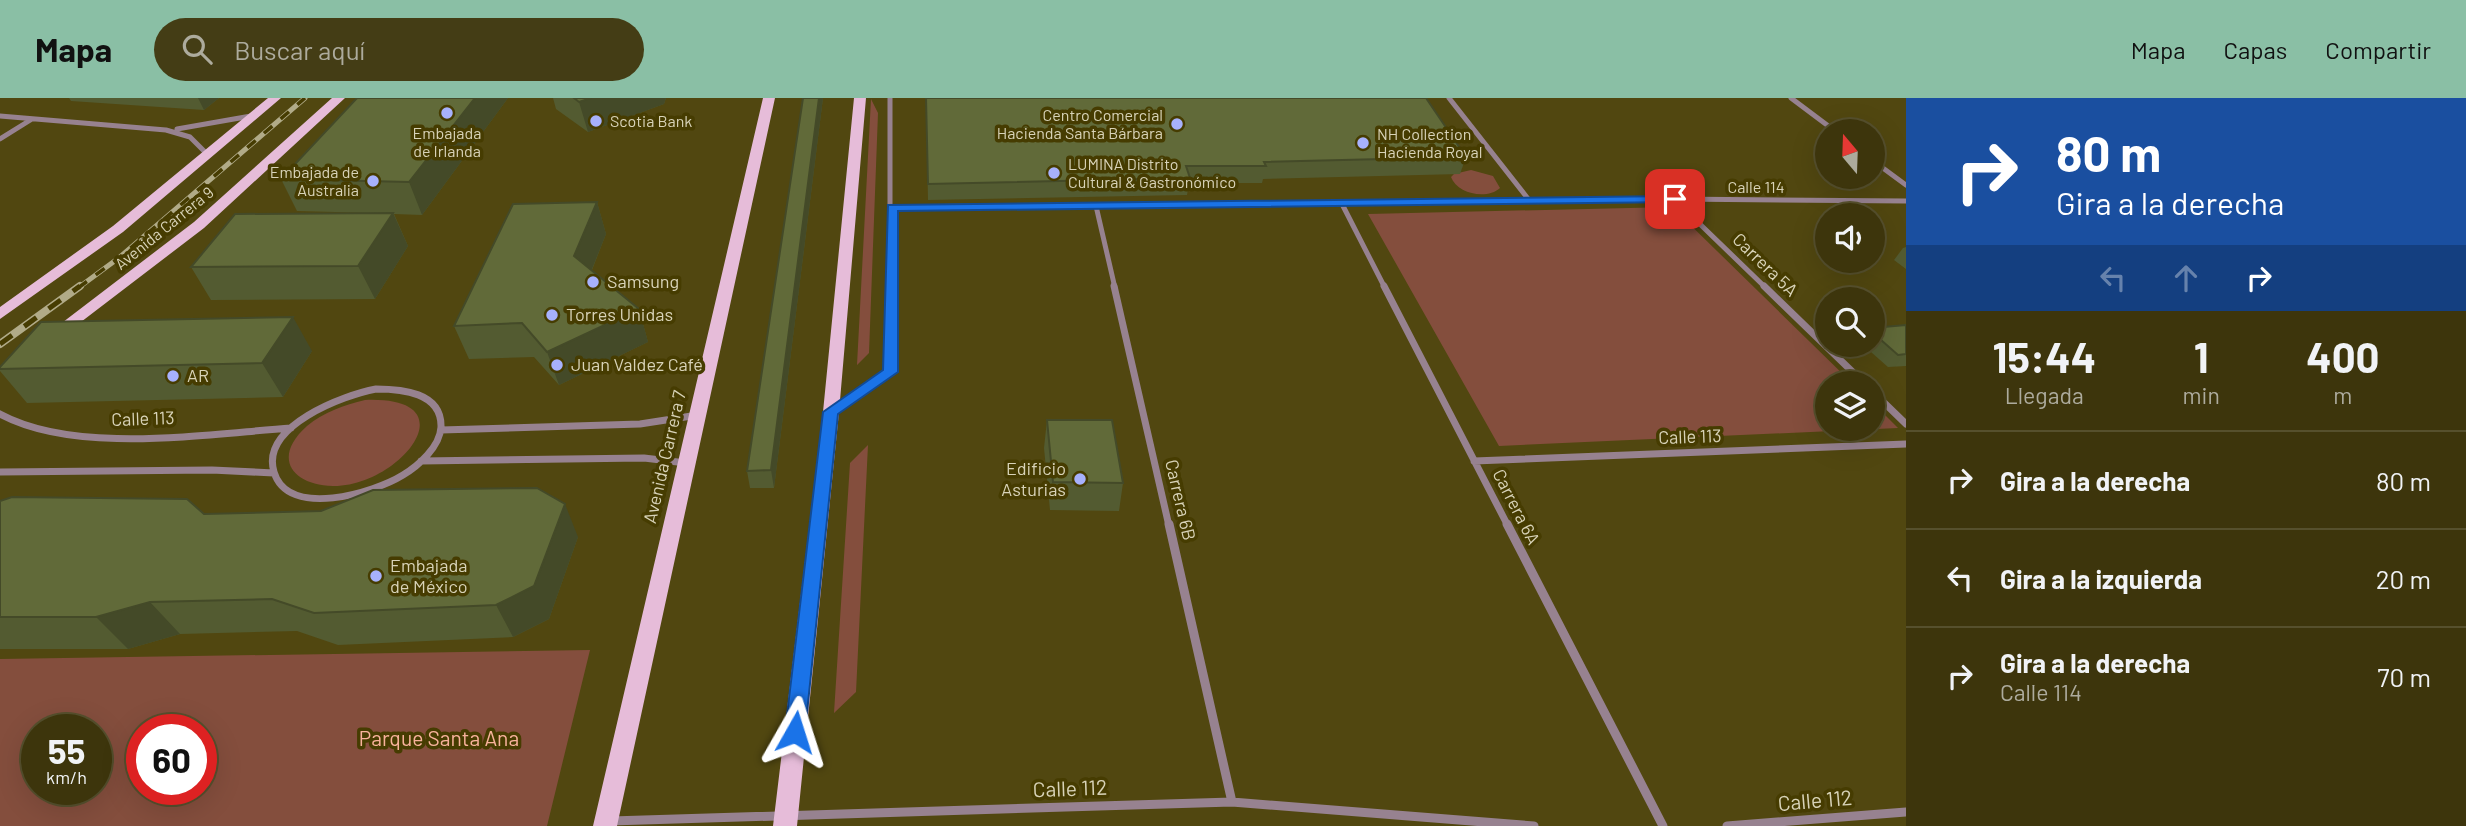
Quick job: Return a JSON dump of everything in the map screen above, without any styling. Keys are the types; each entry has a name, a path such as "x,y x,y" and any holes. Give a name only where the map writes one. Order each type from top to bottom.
{"main road":[{"name":"Avenida Carrera 9","path":"0,314 108,236 275,98"},
{"name":"Avenida Carrera 9","path":"41,345 199,225 339,98"},
{"name":"Avenida Carrera 7","path":"606,824 769,98"},
{"path":"785,820 831,412 860,98"}],"street":[{"path":"831,412 891,372 890,98"},
{"path":"1449,98 1529,200"},
{"path":"1791,98 1819,119"},
{"path":"0,116 188,134 200,142 208,155"},
{"path":"166,130 195,128 254,116"},
{"path":"0,139 32,118"},
{"path":"1885,169 1906,185"},
{"name":"Carrera 5A","path":"1675,199 1852,371"},
{"name":"Calle 114","path":"892,208 1529,200 1906,201"},
{"name":"Carrera 6A","path":"1341,202 1663,826"},
{"name":"Carrera 6B","path":"1096,206 1232,802"},
{"path":"376,389 398,389 416,393 432,402 440,414 441,430 434,446 421,461 384,485 340,498 298,494 282,485 274,473 274,458 279,443 291,428 330,402 376,389"},
{"path":"1885,404 1906,424"},
{"name":"Calle 113","path":"0,414 28,429 68,437 291,428"},
{"path":"441,430 640,424 699,414"},
{"name":"Calle 113","path":"1474,461 1906,444"},
{"path":"421,461 644,457 674,459 687,463"},
{"path":"0,472 212,470 274,473"},
{"name":"Calle 112","path":"606,824 679,818 785,820 1232,802 1534,826"},
{"name":"Calle 112","path":"1727,826 1906,812"}],"green space":[{"path":"871,99 878,113 869,353 857,365"},
{"path":"1471,170 1493,176 1500,188 1488,194 1480,194 1459,188 1451,177"},
{"path":"1672,207 1815,347 1815,357 1825,357 1840,371 1815,371 1815,432 1499,446 1368,214"},
{"path":"365,400 397,403 415,412 420,426 414,442 401,458 381,472 358,482 333,486 306,481 297,475 289,458 290,448 296,437 320,417"},
{"path":"1885,415 1898,428 1885,429"},
{"path":"868,445 856,692 834,713 850,463"},
{"name":"Parque Santa Ana","path":"590,650 547,826 0,826 0,659"}],"building":[{"path":"357,98 475,98 409,182 281,179"},
{"path":"574,98 591,98 579,102"},
{"path":"803,98 819,98 771,470 747,471"},
{"name":"Centro Comercial Hacienda Santa Bárbara","path":"926,98 1426,98 1466,157 1264,162 1266,166 1186,166 1190,178 928,184"},
{"path":"597,202 574,256 639,309 547,352 522,323 454,326 513,204"},
{"path":"393,213 358,266 191,267 235,214"},
{"path":"293,317 262,363 0,369 41,322"},
{"path":"1906,325 1906,354 1898,355 1885,344 1885,327"},
{"path":"1047,420 1112,420 1123,483 1053,482"},
{"path":"537,488 565,504 534,586 496,605 314,613 272,599 150,602 96,617 0,617 0,501 12,497 187,499 204,514 321,511 373,490"}],"railway":[{"path":"78,288 120,257 305,98"},
{"path":"0,344 80,286"}],"place":[{"name":"Embajada de Irlanda","path":"447,113"},
{"name":"Scotia Bank","path":"596,121"},
{"name":"Centro Comercial Hacienda Santa Bárbara","path":"1177,124"},
{"name":"NH Collection Hacienda Royal","path":"1363,143"},
{"name":"LUMINA Distrito Cultural & Gastronómico","path":"1054,173"},
{"name":"Embajada de Australia","path":"373,181"},
{"name":"Samsung","path":"593,282"},
{"name":"Torres Unidas","path":"552,315"},
{"name":"Juan Valdez Café","path":"557,365"},
{"name":"AR","path":"173,376"},
{"name":"Edificio Asturias","path":"1080,479"},
{"name":"Embajada de México","path":"376,576"}],"route":[{"path":"795,732 831,412 891,372 892,208 1675,199"}]}
